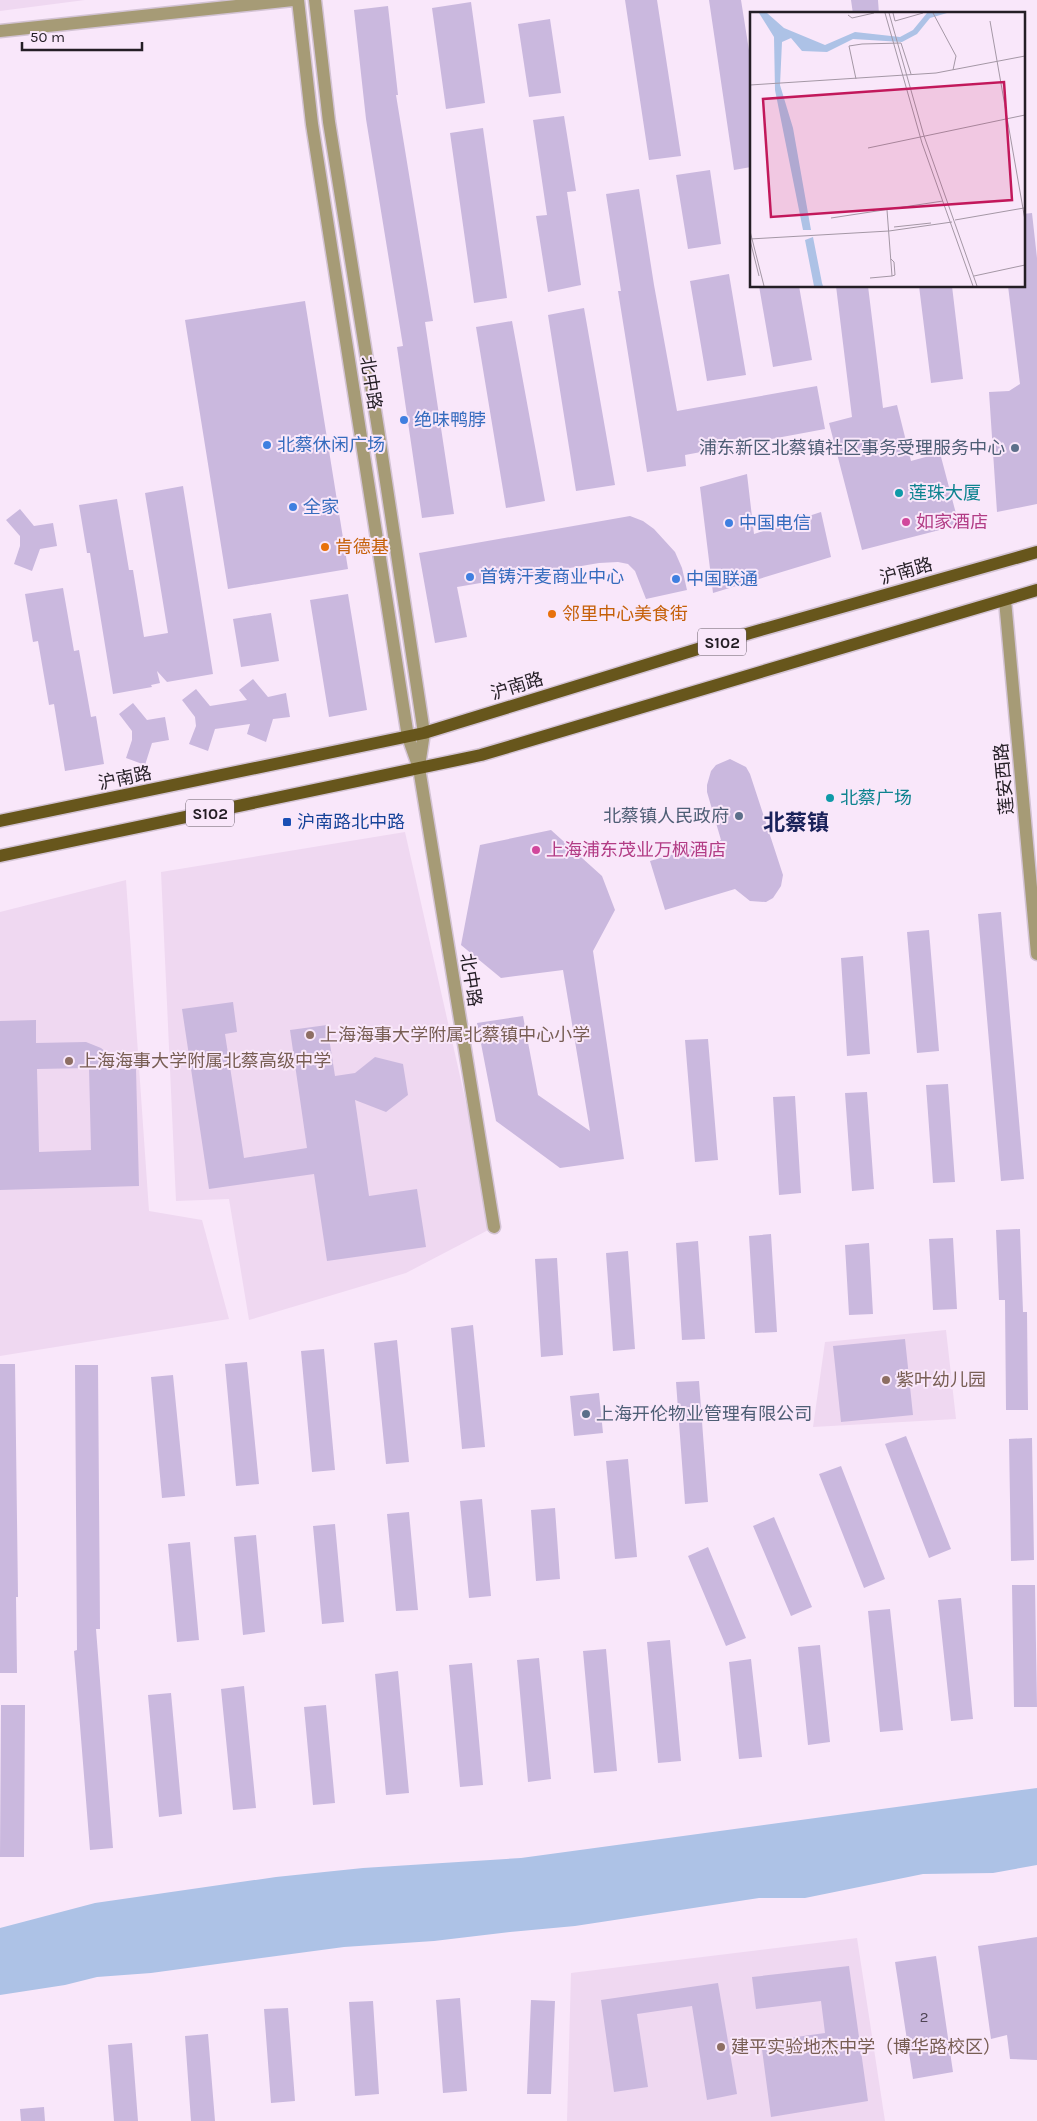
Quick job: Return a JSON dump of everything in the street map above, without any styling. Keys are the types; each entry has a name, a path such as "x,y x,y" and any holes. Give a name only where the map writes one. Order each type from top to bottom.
{"main road":[{"name":"沪南路","path":"0,821 424,733 750,633 1037,552"},
{"name":"S102","path":"0,856 481,754 1037,590"}],"street":[{"path":"0,31 292,0"},
{"name":"北中路","path":"298,0 312,124 408,737 419,768 494,1227"},
{"name":"北中路","path":"315,0 329,122 424,733 419,768"},
{"name":"莲安西路","path":"1005,600 1037,954"}],"shaded area":[{"path":"0,0 85,0 0,11"},
{"name":"上海海事大学附属北蔡镇中心小学","path":"405,832 494,1227 406,1273 249,1320 229,1199 176,1201 161,872"},
{"name":"上海海事大学附属北蔡高级中学","path":"126,880 149,1211 202,1220 229,1319 0,1356 0,912"},
{"name":"紫叶幼儿园","path":"946,1330 956,1419 813,1427 825,1342"},
{"name":"建平实验地杰中学（博华路校区）","path":"857,1938 885,2121 567,2121 571,1973"}],"water":[{"path":"1037,1788 1037,1865 993,1873 923,1874 805,1898 759,1898 575,1926 434,1941 344,1947 151,1973 97,1977 65,1985 0,1995 0,1928 95,1903 276,1877 363,1868 521,1858"}],"building":[{"path":"625,0 657,0 681,156 649,160"},
{"path":"709,0 741,0 750,57 750,167 734,170"},
{"path":"851,0 878,0 879,12 853,12"},
{"path":"471,2 485,103 446,109 432,8"},
{"path":"388,6 398,95 396,95 433,321 425,322 454,514 422,518 397,347 403,346 366,119 354,10"},
{"path":"550,19 561,93 529,97 518,24"},
{"path":"564,116 576,191 567,192 581,285 548,292 536,216 547,215 533,120"},
{"path":"483,128 507,298 474,303 450,133"},
{"path":"710,170 721,244 688,249 676,175"},
{"path":"639,189 677,411 817,386 825,429 685,455 686,466 647,472 618,291 621,291 606,194"},
{"name":"浦东新区北蔡镇社区事务受理服务中心","path":"1032,213 1037,258 1037,504 997,512 989,392 1009,391 1020,384 1008,288 1024,288 1024,214"},
{"path":"729,274 746,375 707,381 690,281"},
{"path":"759,288 799,288 812,360 773,367"},
{"name":"莲珠大厦","path":"836,288 868,288 883,408 897,405 911,461 940,453 959,525 862,550 829,423 852,417"},
{"path":"919,288 952,288 963,379 931,383"},
{"name":"北蔡休闲广场","path":"305,301 348,569 228,589 185,320"},
{"path":"584,308 615,485 576,491 548,315"},
{"path":"512,321 545,501 506,508 476,327"},
{"name":"中国电信","path":"747,474 754,534 821,512 831,557 713,593 700,487"},
{"path":"183,486 213,674 167,682 157,671 160,683 151,685 152,687 113,694 90,553 87,553 79,505 117,499 129,570 133,570 144,637 168,633 145,493"},
{"path":"20,509 34,526 53,523 57,546 40,549 32,571 14,564 20,546 20,536 6,520"},
{"name":"首铸汗麦商业中心","path":"630,516 643,521 654,529 675,552 682,568 687,590 646,599 635,571 628,564 618,562 599,563 457,587 467,637 435,643 419,553"},
{"path":"63,588 74,651 79,650 91,717 96,716 104,764 65,771 54,704 49,705 38,641 33,642 25,594"},
{"path":"348,594 367,710 329,717 310,600"},
{"path":"271,613 279,661 241,667 233,619"},
{"path":"253,679 268,697 286,693 290,717 273,719 266,742 247,734 250,724 215,729 208,751 189,744 196,726 195,717 182,700 196,689 210,706 247,700 239,690"},
{"path":"133,703 147,720 165,717 169,740 152,743 145,765 126,758 132,740 132,731 119,714"},
{"name":"北蔡镇人民政府","path":"730,759 746,767 750,774 783,875 781,886 773,898 766,902 750,901 735,889 665,910 650,861 721,840 707,792 707,785 711,771 716,765"},
{"path":"551,830 602,876 615,910 593,951 624,1159 560,1168 496,1121 477,1023 523,1016 538,1095 590,1131 563,970 501,978 461,945 480,845"},
{"path":"1001,912 1024,1179 1001,1181 978,914"},
{"path":"929,930 939,1051 917,1053 907,932"},
{"path":"863,956 870,1054 847,1056 841,958"},
{"path":"233,1002 237,1032 225,1034 244,1158 307,1148 290,1030 327,1025 335,1076 355,1073 375,1057 403,1064 408,1095 386,1112 355,1100 369,1196 417,1189 426,1247 327,1261 314,1174 209,1189 182,1009"},
{"path":"36,1020 36,1043 86,1042 101,1048 107,1053 111,1059 112,1069 136,1069 139,1186 0,1190 0,1021","holes":["89,1068 91,1150 39,1152 37,1069"]},
{"path":"708,1039 718,1160 695,1162 685,1040"},
{"path":"948,1084 955,1182 933,1183 926,1085"},
{"path":"867,1092 874,1189 852,1191 845,1093"},
{"path":"795,1096 801,1193 779,1195 773,1097"},
{"path":"1020,1229 1023,1312 1027,1312 1028,1410 1006,1410 1005,1300 999,1300 996,1230"},
{"path":"771,1234 777,1332 755,1333 749,1236"},
{"path":"953,1238 957,1309 933,1310 929,1239"},
{"path":"698,1241 705,1339 682,1340 676,1243"},
{"path":"869,1243 873,1314 849,1315 845,1245"},
{"path":"628,1251 635,1349 613,1351 606,1253"},
{"path":"557,1258 563,1355 541,1357 535,1259"},
{"path":"473,1325 485,1447 462,1449 451,1328"},
{"path":"905,1339 913,1415 841,1422 833,1346"},
{"path":"397,1340 409,1462 386,1464 374,1343"},
{"path":"324,1349 335,1470 312,1472 301,1351"},
{"path":"247,1362 259,1484 236,1486 225,1364"},
{"path":"0,1364 15,1364 17,1673 0,1673"},
{"path":"75,1365 98,1365 100,1629 96,1629 113,1848 90,1850 74,1651 77,1650"},
{"path":"173,1375 185,1496 162,1498 151,1377"},
{"path":"699,1381 708,1502 685,1504 676,1382"},
{"name":"上海开伦物业管理有限公司","path":"599,1393 603,1433 574,1436 570,1396"},
{"path":"906,1436 951,1549 929,1558 885,1444"},
{"path":"1032,1438 1034,1560 1011,1561 1009,1439"},
{"path":"628,1459 637,1557 615,1559 606,1461"},
{"path":"841,1466 885,1579 864,1588 819,1474"},
{"path":"482,1499 491,1596 469,1598 460,1501"},
{"path":"555,1508 560,1579 536,1581 531,1510"},
{"path":"409,1512 418,1610 396,1611 387,1514"},
{"path":"774,1517 812,1607 791,1616 753,1526"},
{"path":"335,1524 344,1622 322,1624 313,1526"},
{"path":"256,1535 265,1632 243,1635 234,1537"},
{"path":"190,1542 199,1640 177,1642 168,1544"},
{"path":"708,1547 746,1638 726,1646 688,1556"},
{"path":"1012,1585 1035,1585 1037,1707 1014,1707"},
{"path":"961,1598 973,1719 951,1721 938,1600"},
{"path":"890,1609 903,1730 880,1732 868,1611"},
{"path":"670,1640 681,1761 658,1763 647,1642"},
{"path":"820,1645 830,1742 808,1745 798,1647"},
{"path":"606,1649 617,1771 594,1773 583,1651"},
{"path":"539,1658 551,1779 528,1782 517,1660"},
{"path":"751,1659 762,1757 739,1759 729,1662"},
{"path":"472,1663 483,1785 460,1787 449,1665"},
{"path":"398,1671 409,1793 386,1795 375,1674"},
{"path":"244,1686 256,1808 233,1810 221,1689"},
{"path":"171,1693 182,1814 159,1817 148,1695"},
{"path":"1,1705 25,1705 24,1857 0,1857"},
{"path":"326,1705 335,1803 313,1805 304,1707"},
{"path":"1037,1937 1037,2060 1010,2059 1007,2035 991,2039 978,1946"},
{"path":"936,1956 953,2072 913,2079 895,1962"},
{"path":"849,1966 868,2101 771,2117 761,2042 825,2033 821,2001 756,2009 752,1977"},
{"path":"718,1983 737,2094 707,2100 692,2006 637,2014 648,2087 614,2092 601,2000"},
{"path":"460,1998 467,2091 443,2093 436,2000"},
{"path":"531,2000 555,2001 551,2094 527,2094"},
{"path":"373,2001 379,2094 355,2096 349,2002"},
{"path":"288,2008 295,2101 271,2103 264,2009"},
{"path":"208,2034 215,2121 191,2121 185,2036"},
{"path":"132,2043 138,2121 114,2121 108,2045"},
{"path":"44,2107 45,2121 21,2121 20,2109"}],"place":[{"name":"绝味鸭脖","path":"404,420"},
{"name":"北蔡休闲广场","path":"267,445"},
{"name":"浦东新区北蔡镇社区事务受理服务中心","path":"1015,448"},
{"name":"莲珠大厦","path":"899,493"},
{"name":"全家","path":"293,507"},
{"name":"如家酒店","path":"906,522"},
{"name":"中国电信","path":"729,523"},
{"name":"肯德基","path":"325,547"},
{"name":"首铸汗麦商业中心","path":"470,577"},
{"name":"中国联通","path":"676,579"},
{"name":"邻里中心美食街","path":"552,614"},
{"name":"北蔡广场","path":"830,798"},
{"name":"北蔡镇人民政府","path":"739,816"},
{"name":"沪南路北中路","path":"287,822"},
{"name":"上海浦东茂业万枫酒店","path":"536,850"},
{"name":"上海海事大学附属北蔡镇中心小学","path":"310,1035"},
{"name":"上海海事大学附属北蔡高级中学","path":"69,1061"},
{"name":"紫叶幼儿园","path":"886,1380"},
{"name":"上海开伦物业管理有限公司","path":"586,1414"},
{"name":"建平实验地杰中学（博华路校区）","path":"721,2047"}],"district":[{"name":"北蔡镇","path":"796,822"}]}
